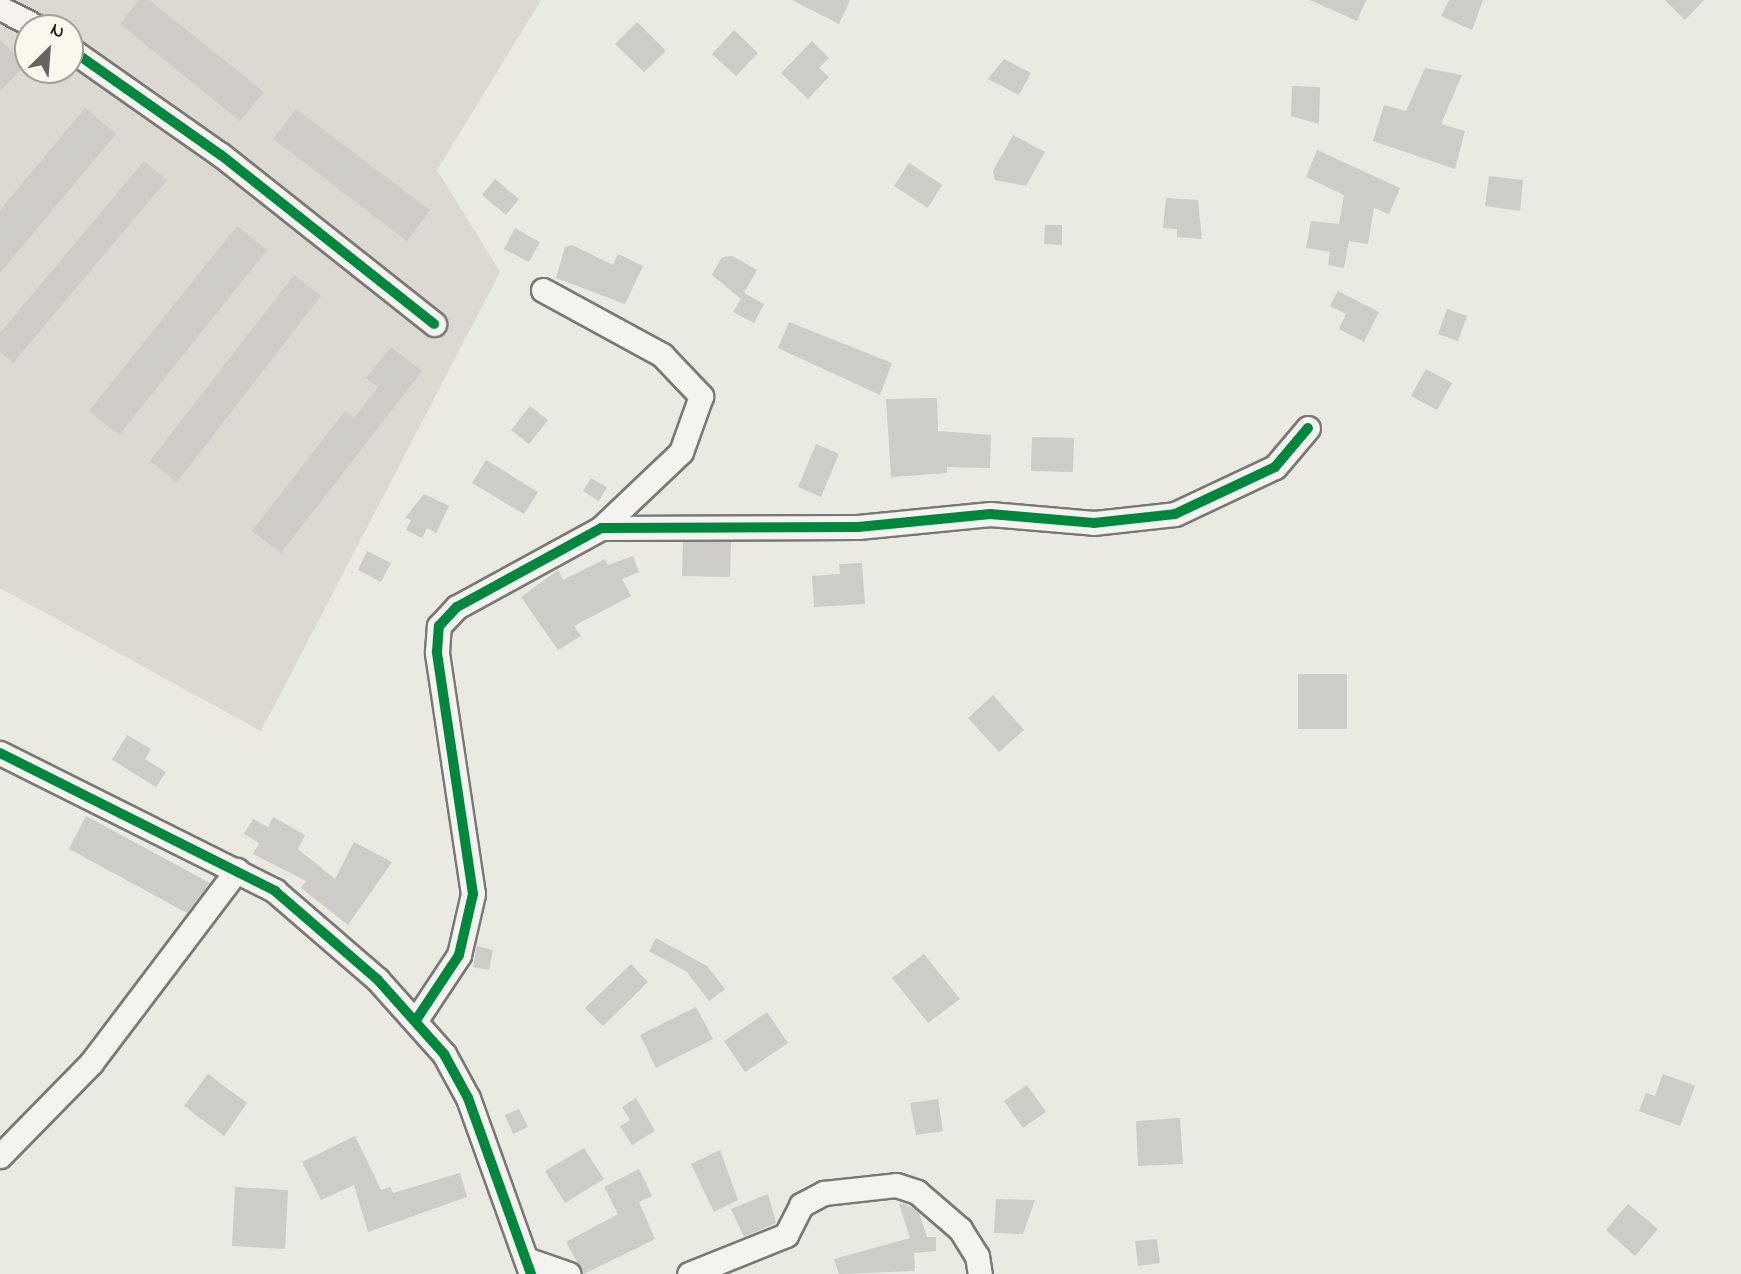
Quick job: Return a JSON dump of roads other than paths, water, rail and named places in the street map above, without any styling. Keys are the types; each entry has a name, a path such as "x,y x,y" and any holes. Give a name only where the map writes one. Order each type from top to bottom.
{"street":[{"path":"84,59 221,155 434,324"},
{"path":"416,1020 459,955 472,894 436,652 439,626 457,607 601,528 681,452 701,396 662,355 543,290"},
{"path":"601,528 858,527 990,514 1094,523 1175,514 1275,467 1308,428"},
{"path":"0,752 237,870 310,919 416,1020 468,1098 530,1267 569,1274"},
{"path":"0,1156 92,1063 237,870"},
{"path":"689,1274 786,1235 801,1205 824,1193 896,1185 917,1192 960,1229 977,1256 980,1274"}]}
